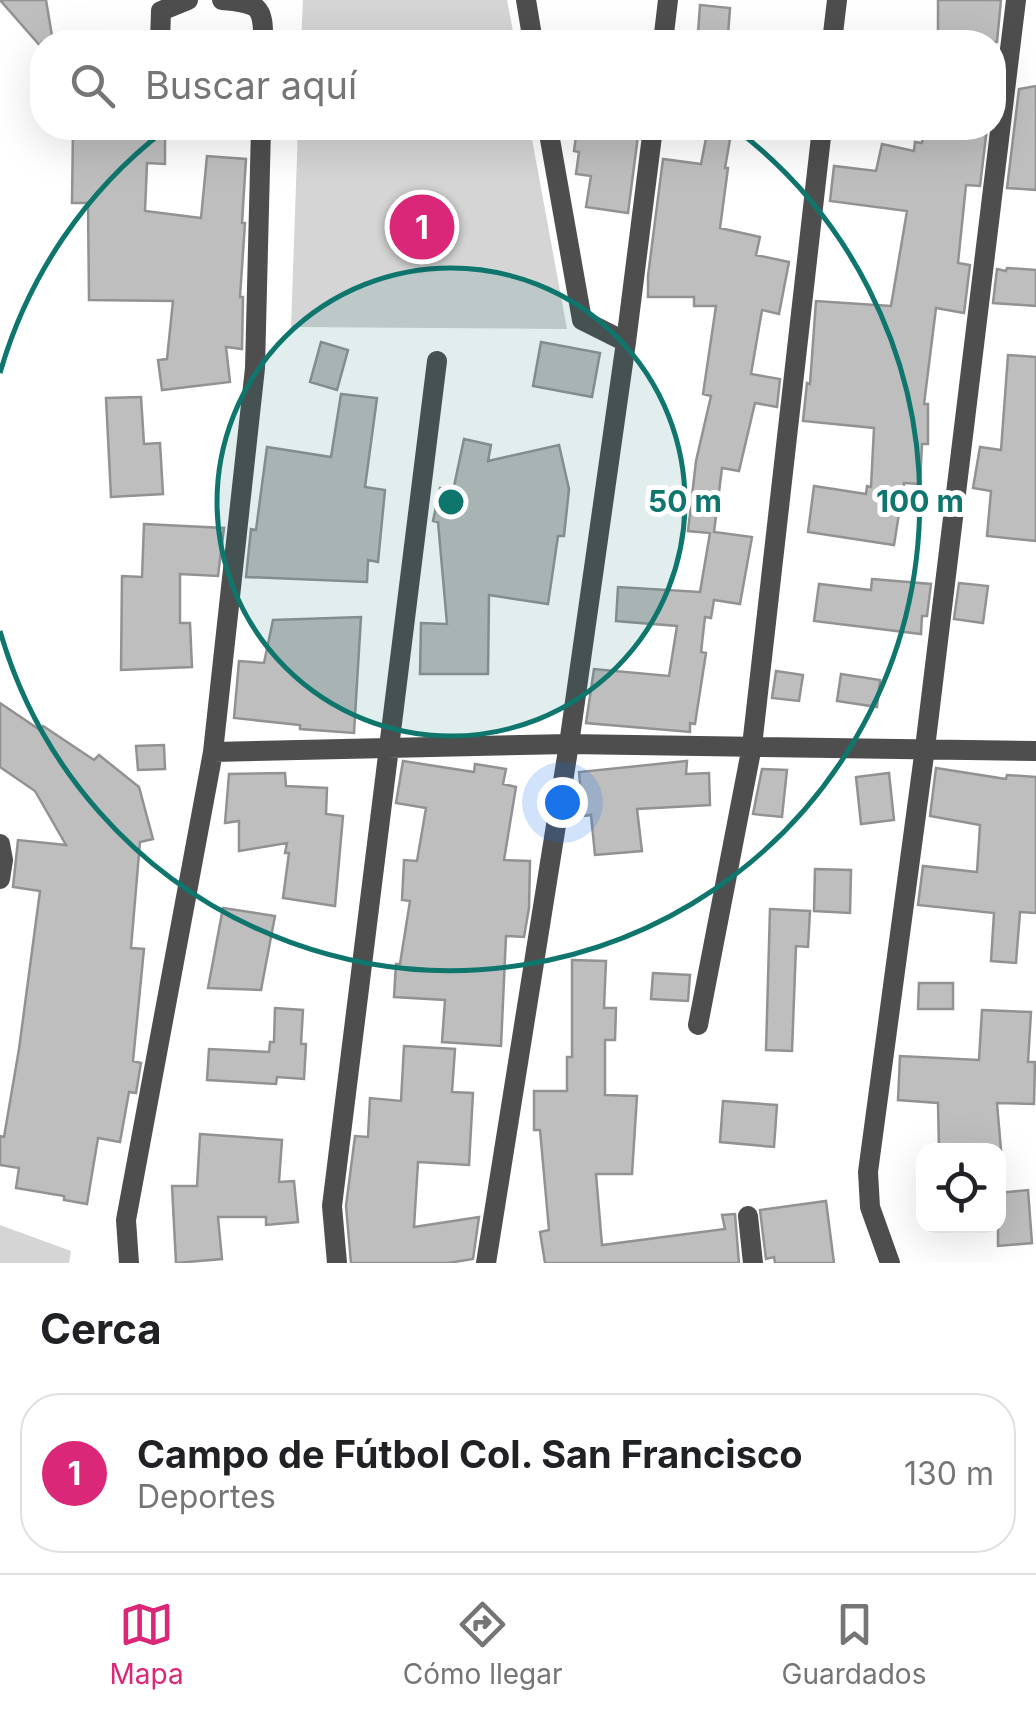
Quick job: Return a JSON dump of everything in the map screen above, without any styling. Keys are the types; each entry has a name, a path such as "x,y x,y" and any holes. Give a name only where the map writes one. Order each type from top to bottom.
{"street":[{"path":"160,30 161,11 188,0"},
{"path":"222,0 247,2 258,8 264,18 264,30"},
{"path":"526,0 531,30"},
{"path":"664,30 668,0"},
{"path":"833,30 837,0"},
{"path":"1006,82 1016,0"},
{"path":"129,1263 126,1220 214,752 255,368 261,140"},
{"path":"550,140 582,320 626,342"},
{"path":"486,1263 568,744 626,342 651,140"},
{"path":"698,1025 752,746 821,140"},
{"path":"890,1263 870,1207 868,1172 925,748 999,140"},
{"path":"337,1263 332,1206 437,362"},
{"path":"214,752 568,744 1036,751"},
{"path":"0,844 0,879"},
{"path":"748,1216 753,1263"}],"shaded area":[{"path":"303,0 507,0 513,30 302,30"},
{"path":"298,140 532,140 567,329 291,327"},
{"path":"0,1225 71,1251 69,1263 0,1263"}],"building":[{"path":"0,0 46,0 51,30 30,30 30,34"},
{"path":"938,0 1001,0 998,30 938,30"},
{"path":"700,5 730,8 728,30 698,30"},
{"path":"1036,86 1036,190 1007,188 1019,89"},
{"path":"73,140 165,140 165,164 147,163 145,211 201,218 207,156 246,159 240,297 242,349 226,347 230,382 162,390 158,360 167,359 173,301 89,300 88,203 72,203"},
{"path":"575,140 637,140 628,213 586,207 591,176 576,174 579,152 574,151"},
{"path":"706,140 730,140 720,228 760,237 756,255 789,262 779,314 762,310 751,374 780,379 777,407 755,403 739,471 722,468 714,532 752,537 740,604 714,600 711,618 705,617 701,652 706,653 695,724 690,723 690,732 586,723 594,669 669,676 677,626 616,621 618,587 700,592 710,533 688,531 696,461 711,396 703,394 716,306 694,306 694,297 648,297 648,276 663,159 701,164"},
{"path":"986,140 980,186 966,185 958,263 970,265 964,313 936,308 924,404 928,404 928,444 922,444 920,484 904,483 894,545 808,532 814,486 866,494 867,486 871,487 874,428 803,421 816,301 891,306 907,211 830,201 834,166 876,171 882,144 914,151 915,142"},
{"path":"997,269 1036,270 1036,306 993,303"},
{"path":"321,342 348,350 337,390 310,382"},
{"path":"541,342 600,353 592,397 533,386"},
{"path":"1008,355 1036,357 1036,541 987,536 991,491 973,488 980,447 1001,450"},
{"path":"341,394 377,398 365,487 385,490 378,562 368,560 367,582 246,577 267,447 331,457"},
{"path":"141,397 144,444 160,443 163,494 111,497 106,398"},
{"path":"464,439 491,445 488,461 559,445 569,489 564,536 558,536 548,604 489,595 488,674 420,674 421,623 447,624 438,522 433,521 440,488 453,491"},
{"path":"144,524 224,528 218,576 180,574 180,623 190,623 192,667 121,670 122,576 142,577"},
{"path":"872,579 931,584 921,634 814,621 819,584 871,590"},
{"path":"959,583 988,586 983,623 954,619"},
{"path":"361,617 354,733 234,718 239,661 264,663 273,620"},
{"path":"776,671 803,675 799,701 772,698"},
{"path":"841,674 880,680 877,707 837,701"},
{"path":"0,703 94,760 99,755 139,787 153,839 140,842 131,948 144,949 133,1061 141,1063 136,1093 129,1092 120,1142 98,1138 87,1204 16,1188 19,1168 0,1165 0,1136 4,1137 19,1049 40,891 13,887 18,840 66,845 35,791 0,767"},
{"path":"164,745 165,769 138,770 136,746"},
{"path":"403,761 474,772 475,764 506,769 503,784 516,787 504,860 530,861 529,908 524,937 506,936 501,1046 442,1042 445,1000 394,997 396,964 400,964 410,901 402,900 404,860 417,861 426,808 396,803"},
{"path":"687,761 686,774 709,773 710,805 637,809 642,851 595,855 591,815 583,816 579,772"},
{"path":"936,768 1006,779 1007,775 1036,777 1036,913 1020,912 1016,963 991,961 994,913 918,905 923,866 977,872 980,825 930,816"},
{"path":"762,769 787,770 782,817 753,814"},
{"path":"285,773 286,786 327,788 326,814 343,816 335,906 283,898 287,843 239,851 239,821 225,823 229,774"},
{"path":"889,773 894,820 861,824 856,777"},
{"path":"815,869 851,870 850,913 814,911"},
{"path":"223,908 275,916 261,990 208,988"},
{"path":"770,909 810,911 808,947 796,946 792,1051 766,1050"},
{"path":"572,960 606,961 604,1008 616,1008 615,1040 605,1040 605,1095 637,1096 632,1174 596,1174 602,1245 725,1229 722,1215 735,1214 739,1263 545,1263 540,1232 549,1230 540,1130 534,1130 534,1091 567,1091 567,1057 572,1057"},
{"path":"653,973 690,975 688,1001 651,999"},
{"path":"919,983 953,983 953,1009 918,1009"},
{"path":"275,1008 303,1010 304,1079 277,1077 276,1084 207,1080 209,1049 269,1052 270,1042 274,1042"},
{"path":"982,1010 1031,1012 1028,1062 1035,1062 1034,1104 997,1103 1000,1143 939,1143 938,1103 898,1100 900,1056 979,1060"},
{"path":"404,1046 455,1049 452,1092 473,1093 469,1165 418,1162 414,1227 479,1217 473,1259 448,1263 351,1263 346,1206 355,1136 368,1137 370,1098 401,1101"},
{"path":"723,1101 777,1105 774,1147 720,1142"},
{"path":"200,1134 282,1140 279,1182 294,1181 298,1222 266,1225 266,1217 218,1217 222,1259 176,1263 172,1186 197,1186"},
{"path":"1028,1190 1032,1243 998,1246 998,1233 1006,1233 1006,1192"},
{"path":"826,1201 834,1263 775,1263 774,1257 766,1259 760,1210"}],"place":[{"name":"Campo de Fútbol Col. San Francisco","path":"422,227"}]}
